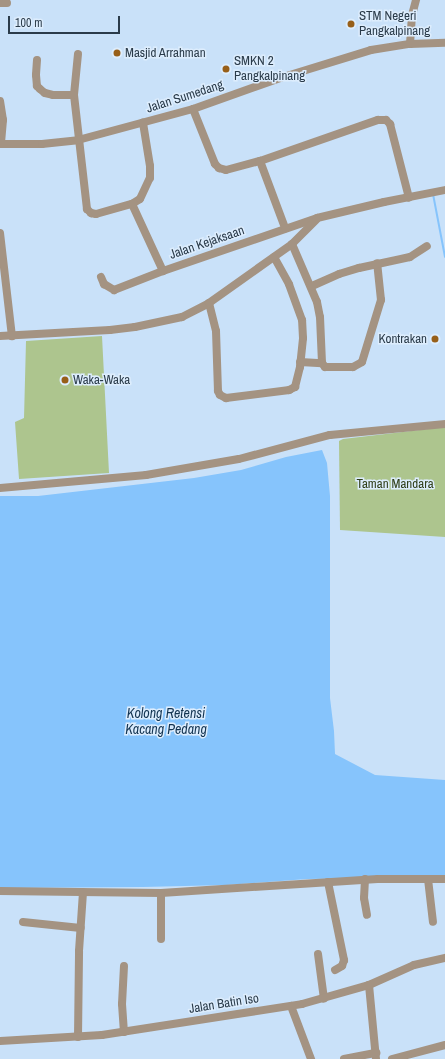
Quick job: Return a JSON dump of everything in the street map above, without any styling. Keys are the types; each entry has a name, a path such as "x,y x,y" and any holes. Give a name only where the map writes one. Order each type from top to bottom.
{"street":[{"path":"410,44 412,15 416,0"},
{"name":"Jalan Sumedang","path":"1,144 42,144 78,140 193,109 371,50 410,44 445,43"},
{"path":"78,54 74,95 87,209 90,213 96,214 132,204 140,198 150,178 150,166 144,123"},
{"path":"37,60 37,86 40,89 45,93 53,95 74,95"},
{"path":"0,101 3,120 1,144"},
{"path":"193,109 215,164 219,168 226,170 260,161 382,120 390,124 409,198"},
{"path":"260,161 285,228"},
{"name":"Jalan Kejaksaan","path":"132,204 163,271 317,218 445,190"},
{"path":"0,336 135,327 182,317 209,303 292,244 317,218"},
{"path":"0,233 12,336"},
{"path":"292,244 312,286 320,317 322,363"},
{"path":"312,286 339,274 377,263 410,257 427,246"},
{"path":"209,303 216,331 218,391 220,395 226,398 289,390 295,387 303,338 302,320 291,290 274,257"},
{"path":"300,362 322,363 325,367 353,367 362,362 381,300 377,263"},
{"path":"101,277 104,284 114,290 163,271"},
{"path":"0,488 146,475 239,459 330,435 445,424"},
{"path":"0,891 161,893 365,879 445,879"},
{"path":"365,879 364,898 367,915"},
{"path":"428,879 433,922"},
{"path":"328,882 344,960 342,966 335,970"},
{"path":"78,1037 80,928 84,892"},
{"path":"161,893 161,939"},
{"path":"23,922 80,928"},
{"path":"318,954 324,999"},
{"name":"Jalan Batin Iso","path":"0,1041 78,1037 124,1032 291,1006 324,999 369,985 414,965 445,958"},
{"path":"124,966 122,1004 124,1032"},
{"path":"344,1059 376,1056 369,985"},
{"path":"291,1006 311,1059"},
{"path":"392,1059 423,1055 445,1046"}],"green space":[{"name":"Waka-Waka","path":"102,336 109,473 19,479 15,422 24,418 26,341"},
{"name":"Taman Mandara","path":"445,427 445,537 340,530 339,441 343,439"}],"water":[{"name":"Kolong Retensi Kacang Pedang","path":"322,450 327,463 330,496 330,698 335,754 375,775 445,780 445,877 307,879 227,885 0,888 0,496 38,496 194,478 241,470 286,457"}],"waterway":[{"path":"433,194 445,257"}],"place":[{"name":"STM Negeri Pangkalpinang","path":"351,24"},
{"name":"Masjid Arrahman","path":"117,53"},
{"name":"SMKN 2 Pangkalpinang","path":"226,69"},
{"name":"Kontrakan","path":"435,339"},
{"name":"Waka-Waka","path":"65,380"}]}
